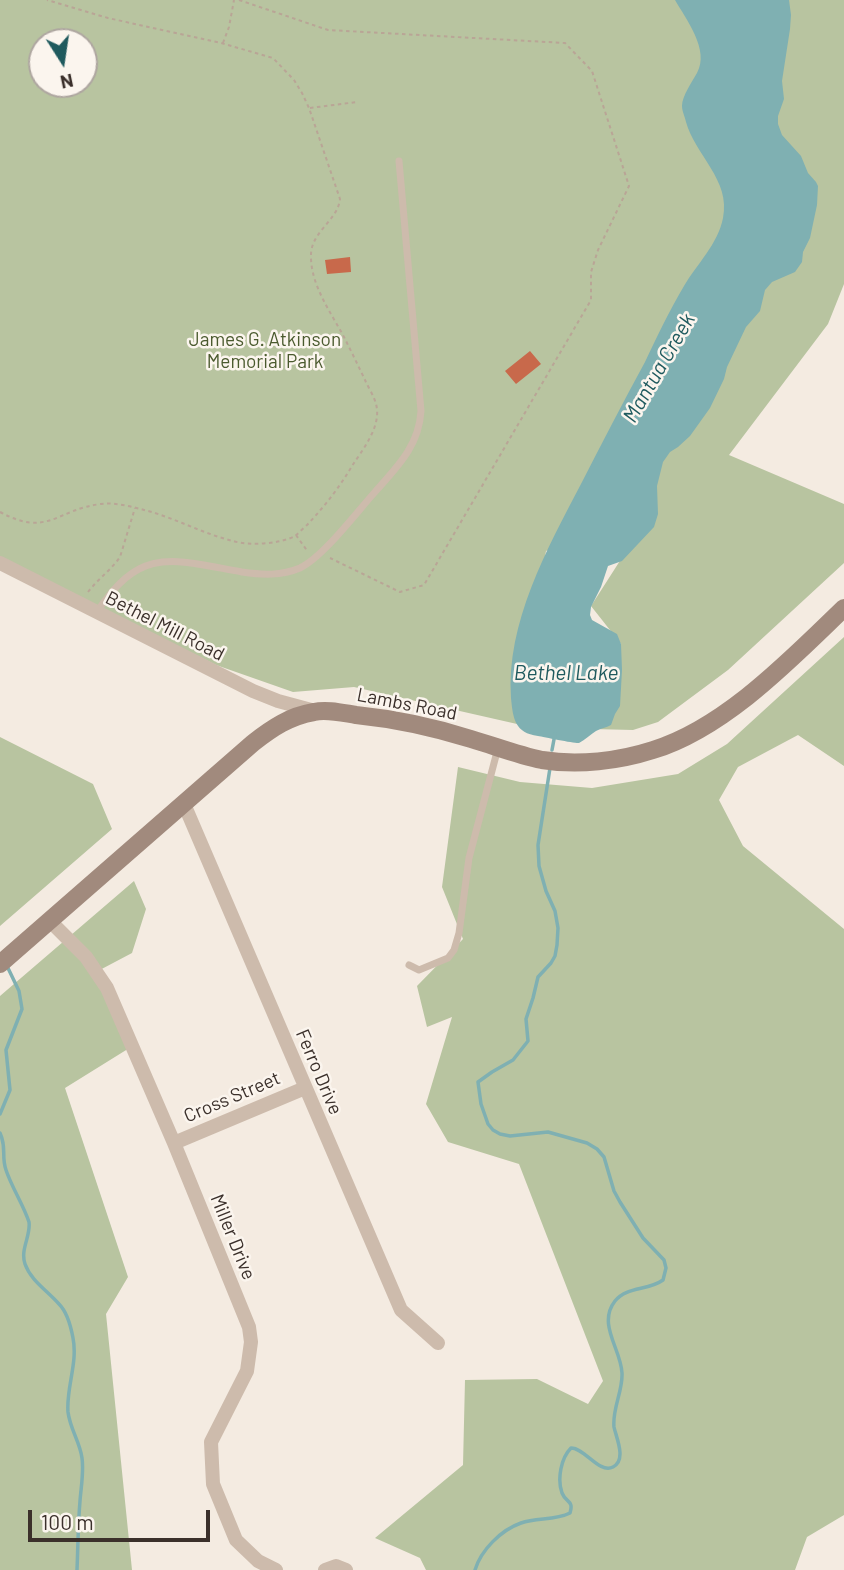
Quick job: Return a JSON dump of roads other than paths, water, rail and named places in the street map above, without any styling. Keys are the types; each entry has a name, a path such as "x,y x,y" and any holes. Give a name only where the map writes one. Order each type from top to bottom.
{"main road":[{"name":"Lambs Road","path":"5,959 267,732 282,723 317,711 396,719 469,738 519,755 557,761 623,758 655,749 687,735 721,715 774,675 844,608"}],"street":[{"name":"Bethel Mill Road","path":"0,563 253,691 317,711"},
{"name":"Ferro Drive","path":"184,804 401,1310 438,1343"},
{"name":"Miller Drive","path":"50,921 81,951 107,988 249,1327 251,1342 247,1371 211,1442 213,1484 236,1540 258,1561 276,1570"},
{"name":"Cross Street","path":"174,1143 305,1088"},
{"path":"325,1570 336,1566 346,1570"}],"lane":[{"path":"97,612 109,594 128,575 153,563 183,562 274,574 310,563 411,449 419,426 420,404 399,161"},
{"path":"409,965 419,970 448,958 454,950 469,858 498,748"}],"water":[{"name":"Bethel Lake","path":"675,0 789,0 790,29 782,81 784,99 778,124 782,135 801,156 808,173 818,186 817,205 802,262 795,272 772,282 765,290 760,311 746,327 710,408 690,436 670,452 663,462 657,486 658,514 654,527 622,561 608,566 590,615 592,620 617,634 621,644 620,706 611,725 596,731 579,743 530,734 520,728 514,718 511,670 522,614 555,534 673,305 712,245 723,218 722,192 691,134 682,110 701,55 695,35"}],"waterway":[{"name":"Mantua Creek","path":"552,750 555,734"},
{"name":"Mantua Creek","path":"475,1570 487,1548 506,1530 527,1521 570,1513 571,1506 562,1493 560,1475 562,1463 571,1448 582,1452 603,1467 617,1464 620,1454 614,1420 622,1373 609,1328 610,1310 615,1301 625,1293 663,1280 666,1268 664,1260 643,1238 620,1202 604,1157 597,1149 587,1143 548,1132 510,1136 500,1134 488,1124 481,1104 478,1082 513,1060 528,1041 526,1019 538,977 555,956 558,928 555,911 539,866 538,845 550,768"},
{"path":"0,1114 10,1090 6,1050 22,1009 19,991 7,966"},
{"path":"0,1133 6,1170 29,1222 25,1264 35,1281 62,1307 73,1338 74,1357 68,1412 81,1452 83,1469 77,1570"}],"park label":[{"name":"James G. Atkinson Memorial Park","path":"265,351"}]}
